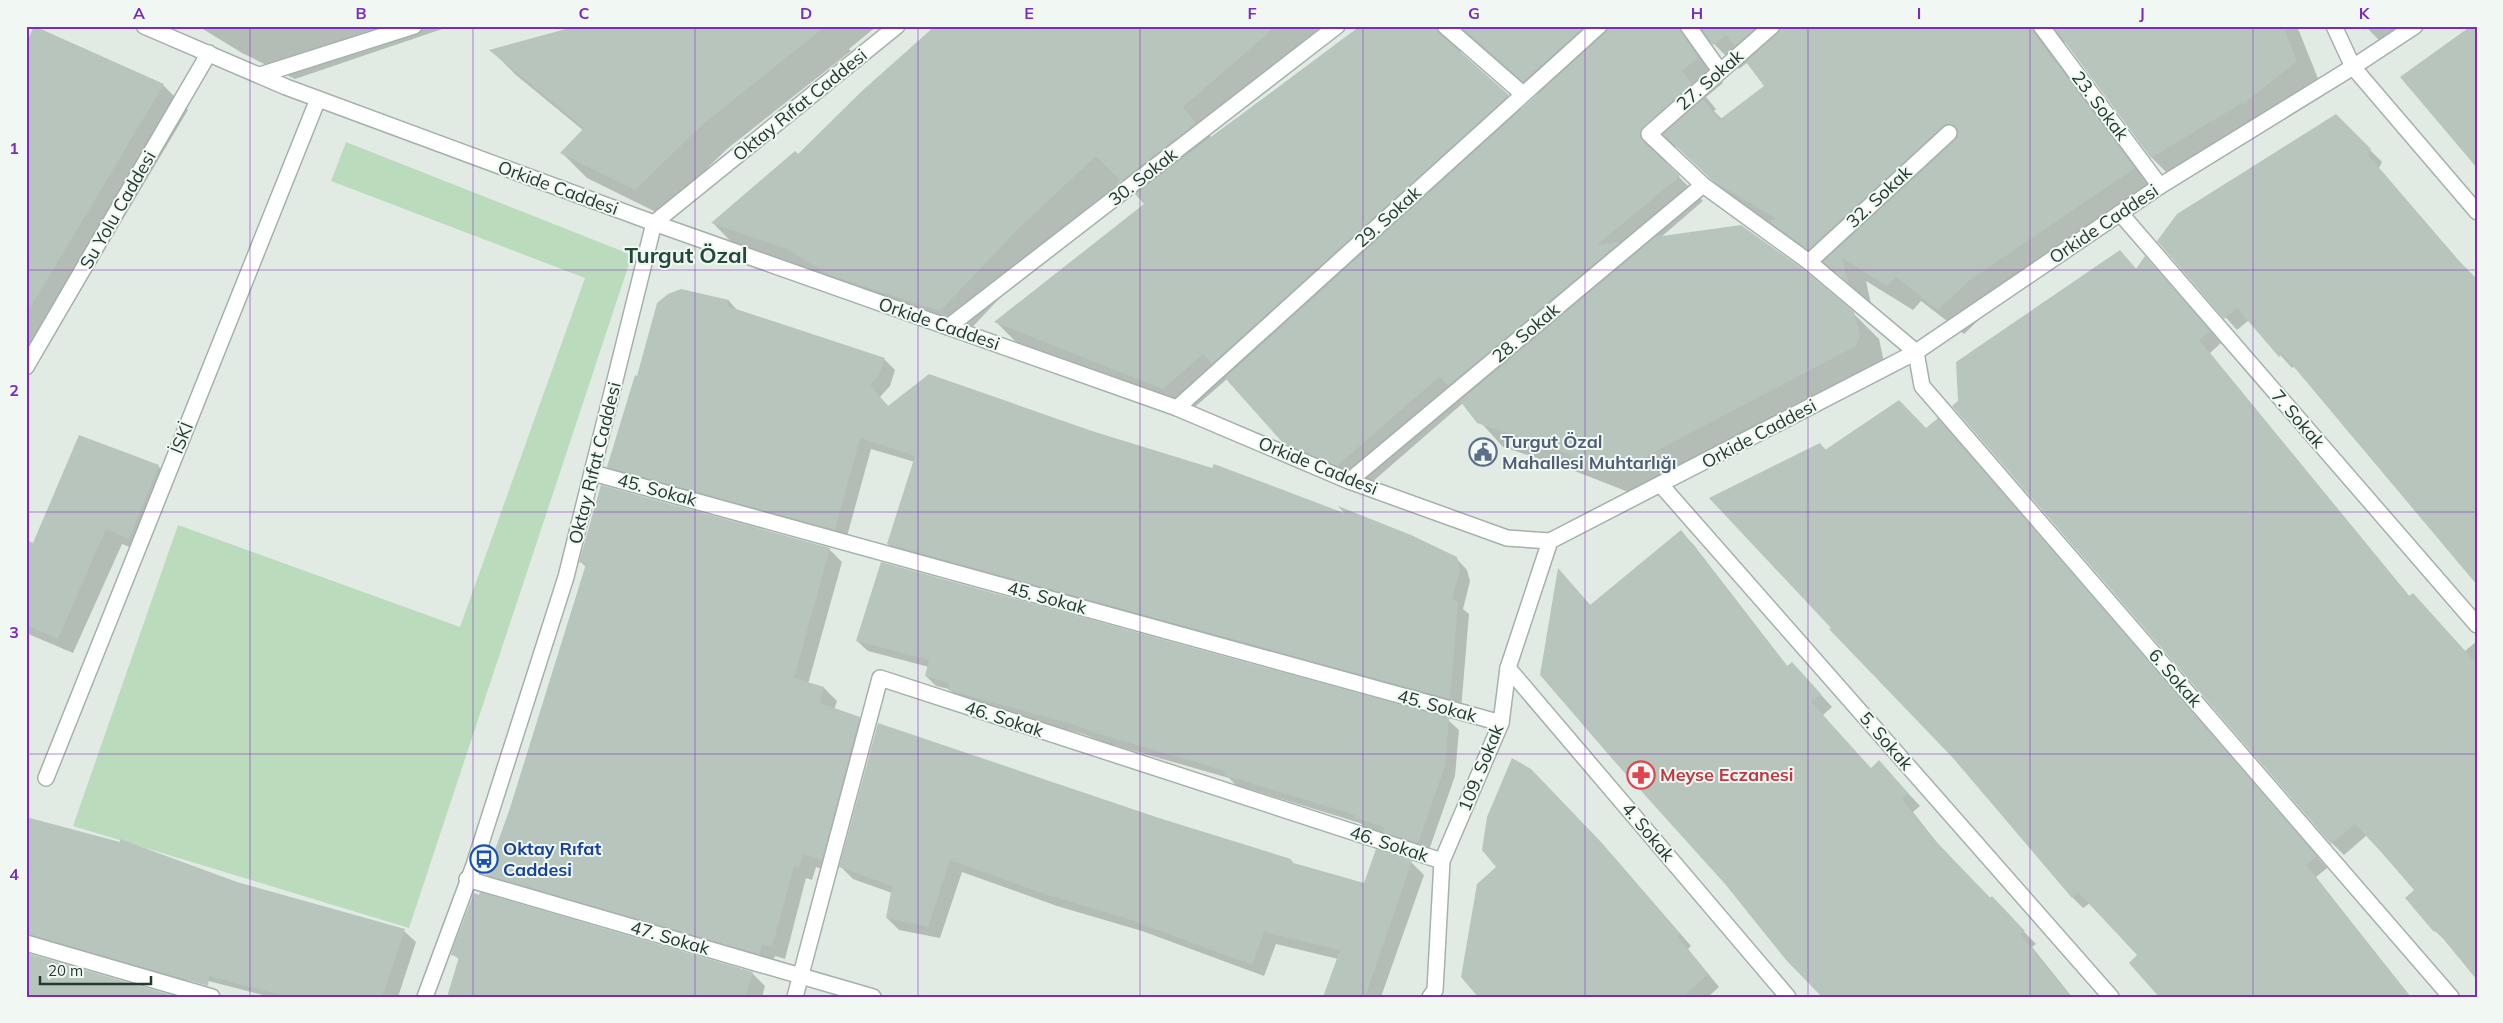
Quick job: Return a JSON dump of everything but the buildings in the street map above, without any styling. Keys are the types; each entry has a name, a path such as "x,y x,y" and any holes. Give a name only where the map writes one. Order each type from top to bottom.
{"street":[{"name":"Orkide Caddesi","path":"144,26 318,99 654,223 1177,408 1349,481 1507,538 1550,541 1916,352 2160,186 2353,68 2415,26"},
{"path":"260,75 414,26"},
{"name":"Oktay Rıfat Caddesi","path":"425,997 467,879 474,865 566,577 654,223 897,26"},
{"name":"30. Sokak","path":"948,327 1337,26"},
{"path":"1445,26 1523,94"},
{"name":"29. Sokak","path":"1177,408 1599,26"},
{"path":"1688,26 1720,71"},
{"name":"27. Sokak","path":"1704,185 1649,134 1772,26"},
{"name":"23. Sokak","path":"2041,26 2160,186"},
{"path":"2334,26 2353,68 2477,212"},
{"name":"Su Yolu Caddesi","path":"26,367 210,53"},
{"name":"İSKİ","path":"46,778 318,99"},
{"name":"32. Sokak","path":"1809,262 1949,132"},
{"path":"1704,185 1809,262 1916,352"},
{"name":"28. Sokak","path":"1349,481 1704,185"},
{"name":"7. Sokak","path":"2120,213 2477,625"},
{"name":"6. Sokak","path":"1916,352 1922,386 2451,997"},
{"name":"45. Sokak","path":"593,473 1501,723"},
{"name":"5. Sokak","path":"1661,485 2111,997"},
{"name":"109. Sokak","path":"1435,994 1442,861 1501,723 1508,668 1550,541"},
{"name":"4. Sokak","path":"1508,668 1788,997"},
{"name":"46. Sokak","path":"795,997 880,678 1442,861"},
{"name":"47. Sokak","path":"467,879 873,997"},
{"path":"26,943 212,997"}],"green space":[{"path":"346,142 632,255 409,928 73,826 178,525 460,627 585,278 331,181"}],"place":[{"name":"Turgut Özal Mahallesi Muhtarlığı","path":"1483,452"},
{"name":"Meyse Eczanesi","path":"1641,775"},
{"name":"Oktay Rıfat Caddesi","path":"484,859"}],"district":[{"name":"Turgut Özal","path":"686,255"}]}
